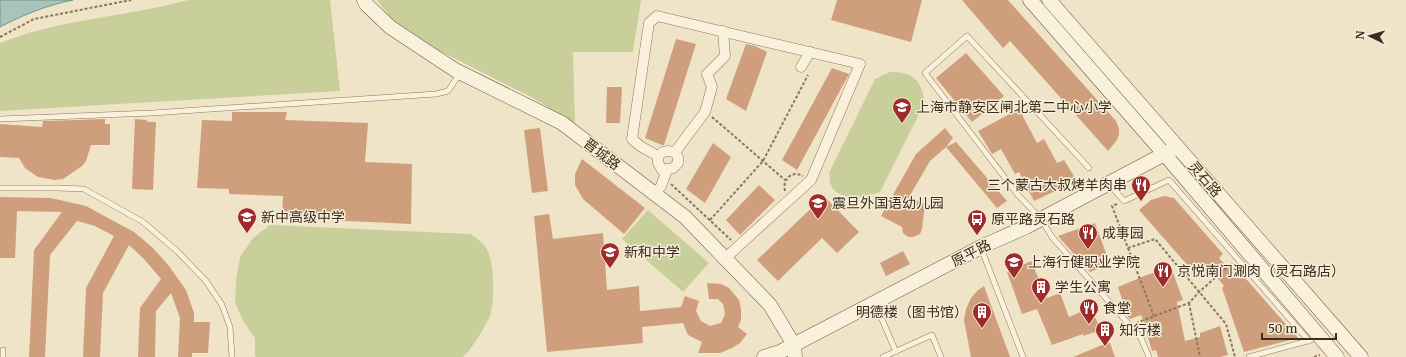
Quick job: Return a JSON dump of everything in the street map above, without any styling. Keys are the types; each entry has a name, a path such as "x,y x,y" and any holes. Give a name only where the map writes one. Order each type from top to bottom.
{"street":[{"name":"晋城路","path":"364,0 366,4 390,27 460,73 562,123 685,217 770,305 795,351"},
{"name":"灵石路","path":"1030,0 1164,154 1315,339 1337,357"},
{"name":"灵石路","path":"1049,0 1361,357"},
{"path":"658,156 640,146 632,139 649,23 657,16 860,64 811,180 782,200 725,259"},
{"path":"675,152 706,112 712,87 708,74 725,56 723,31"},
{"path":"805,71 810,52"},
{"name":"原平路","path":"764,357 780,352 795,351 875,302 980,247 1041,219 1178,147"},
{"path":"658,156 663,152 675,152"},
{"path":"655,194 661,186 666,174 678,163 678,157 675,152"},
{"path":"658,156 658,163 666,174"}],"lane":[{"path":"1089,168 967,36 925,73 1018,195 1041,219 1052,237 1140,338 1149,357"},
{"path":"0,119 152,113 436,94 448,91 460,73"},
{"path":"1108,184 1124,201 1169,180 1238,259 1315,339 1249,357"},
{"path":"0,188 84,189 143,222 177,251 206,281 222,305 230,327 232,357"},
{"path":"980,247 1024,357"},
{"path":"875,302 896,352"},
{"path":"884,357 932,336 941,357"},
{"path":"3,350 3,357"}],"path":[{"path":"0,37 34,19 131,0"},
{"path":"710,220 764,161 805,71"},
{"path":"706,112 785,180"},
{"path":"666,174 710,220 738,246"},
{"path":"1124,201 1112,206 1154,316"},
{"path":"1128,248 1155,239 1226,324 1235,357"},
{"path":"1130,326 1189,303 1199,292 1238,259"},
{"path":"1189,303 1200,357"}],"green space":[{"path":"188,0 330,0 340,91 0,111 0,43 23,35 70,23 141,11"},
{"path":"377,0 641,0 633,52 573,52 575,124 531,97 434,48 392,19"},
{"path":"890,72 905,73 915,78 921,88 925,102 880,192 859,197 839,194 830,183 829,173 875,79"},
{"path":"648,210 709,263 683,292 622,239"},
{"path":"270,225 471,234 485,246 491,261 493,300 490,316 474,344 463,357 256,357 255,338 243,321 235,302 236,281 240,257 253,238"}],"water":[{"path":"0,0 73,0 35,11 0,27"}],"building":[{"path":"837,0 922,0 911,42 831,20"},
{"path":"962,0 1008,0 1116,121 1119,129 1119,135 1108,151 1010,41 1003,48"},
{"path":"676,39 696,44 664,145 662,145 645,138"},
{"path":"746,44 755,46 767,52 746,111 726,99"},
{"path":"966,53 1004,96 972,122 936,78"},
{"path":"832,68 849,74 797,170 782,160"},
{"path":"607,87 622,87 620,123 606,123"},
{"path":"1019,109 1037,143 1044,139 1057,163 1064,160 1077,181 1034,201 1019,172 1015,174 1001,149 992,154 978,131"},
{"path":"232,112 287,112 285,120 368,123 365,162 412,164 411,224 282,218 283,196 229,194 229,189 197,188 202,120 232,121"},
{"path":"105,119 105,124 110,124 110,145 91,145 86,161 82,166 63,179 55,180 38,177 25,168 19,158 0,157 0,124 42,127 43,121"},
{"path":"135,119 156,122 153,190 132,189"},
{"path":"540,128 548,191 532,193 524,130"},
{"path":"945,128 953,138 946,147 930,161 909,197 925,204 920,234 913,237 908,237 903,233 902,227 881,216 916,154"},
{"path":"956,142 1007,201 997,208 946,147"},
{"path":"713,143 731,157 705,203 686,189"},
{"path":"582,159 645,208 624,234 583,199 575,185 575,174"},
{"path":"759,185 775,200 740,235 726,220"},
{"path":"824,196 859,232 837,253 822,238 778,281 757,260"},
{"path":"1164,196 1174,198 1223,254 1219,258 1236,276 1240,272 1298,338 1244,352 1222,288 1224,286 1208,267 1197,276 1139,210 1151,200"},
{"path":"0,197 51,198 86,206 134,232 153,248 169,266 186,290 194,313 194,322 210,322 208,353 192,353 192,357 178,357 180,318 171,293 156,311 155,357 138,357 140,308 161,279 144,259 129,245 103,293 100,357 83,357 86,288 114,236 95,226 77,221 50,255 45,357 29,357 34,250 62,212 17,211 15,258 0,258"},
{"path":"549,214 553,239 603,233 607,290 639,286 640,311 681,307 685,296 699,301 696,311 701,321 710,326 721,323 725,314 723,304 718,299 709,299 707,283 721,284 729,288 739,300 741,320 738,327 747,334 740,343 720,353 698,353 702,342 688,335 683,323 642,327 643,343 547,352 534,216"},
{"name":"成事园","path":"1095,223 1110,264 1090,272 1058,236"},
{"path":"903,251 910,264 886,276 880,263"},
{"name":"学生公寓","path":"1031,261 1047,298 1060,293 1069,317 1088,309 1096,319 1101,330 1083,336 1083,334 1052,345 1037,309 1022,314 1007,272"},
{"path":"1171,267 1183,300 1177,302 1185,341 1200,337 1200,333 1220,326 1228,355 1220,357 1158,357 1156,350 1152,351 1145,327 1146,326 1141,315 1130,319 1128,317 1118,287"},
{"name":"明德楼（图书馆）","path":"984,286 1010,357 971,357 964,320 966,309 971,298"},
{"name":"知行楼","path":"1110,343 1115,357 1073,357"}],"place":[{"name":"上海市静安区闸北第二中心小学","path":"902,124"},
{"name":"三个蒙古大叔烤羊肉串","path":"1141,202"},
{"name":"震旦外国语幼儿园","path":"818,220"},
{"name":"新中高级中学","path":"247,234"},
{"name":"原平路灵石路","path":"977,236"},
{"name":"成事园","path":"1088,250"},
{"name":"新和中学","path":"610,269"},
{"name":"上海行健职业学院","path":"1014,279"},
{"name":"京悦南门涮肉（灵石路店）","path":"1163,288"},
{"name":"学生公寓","path":"1041,304"},
{"name":"食堂","path":"1089,325"},
{"name":"明德楼（图书馆）","path":"982,329"},
{"name":"知行楼","path":"1105,347"}]}
